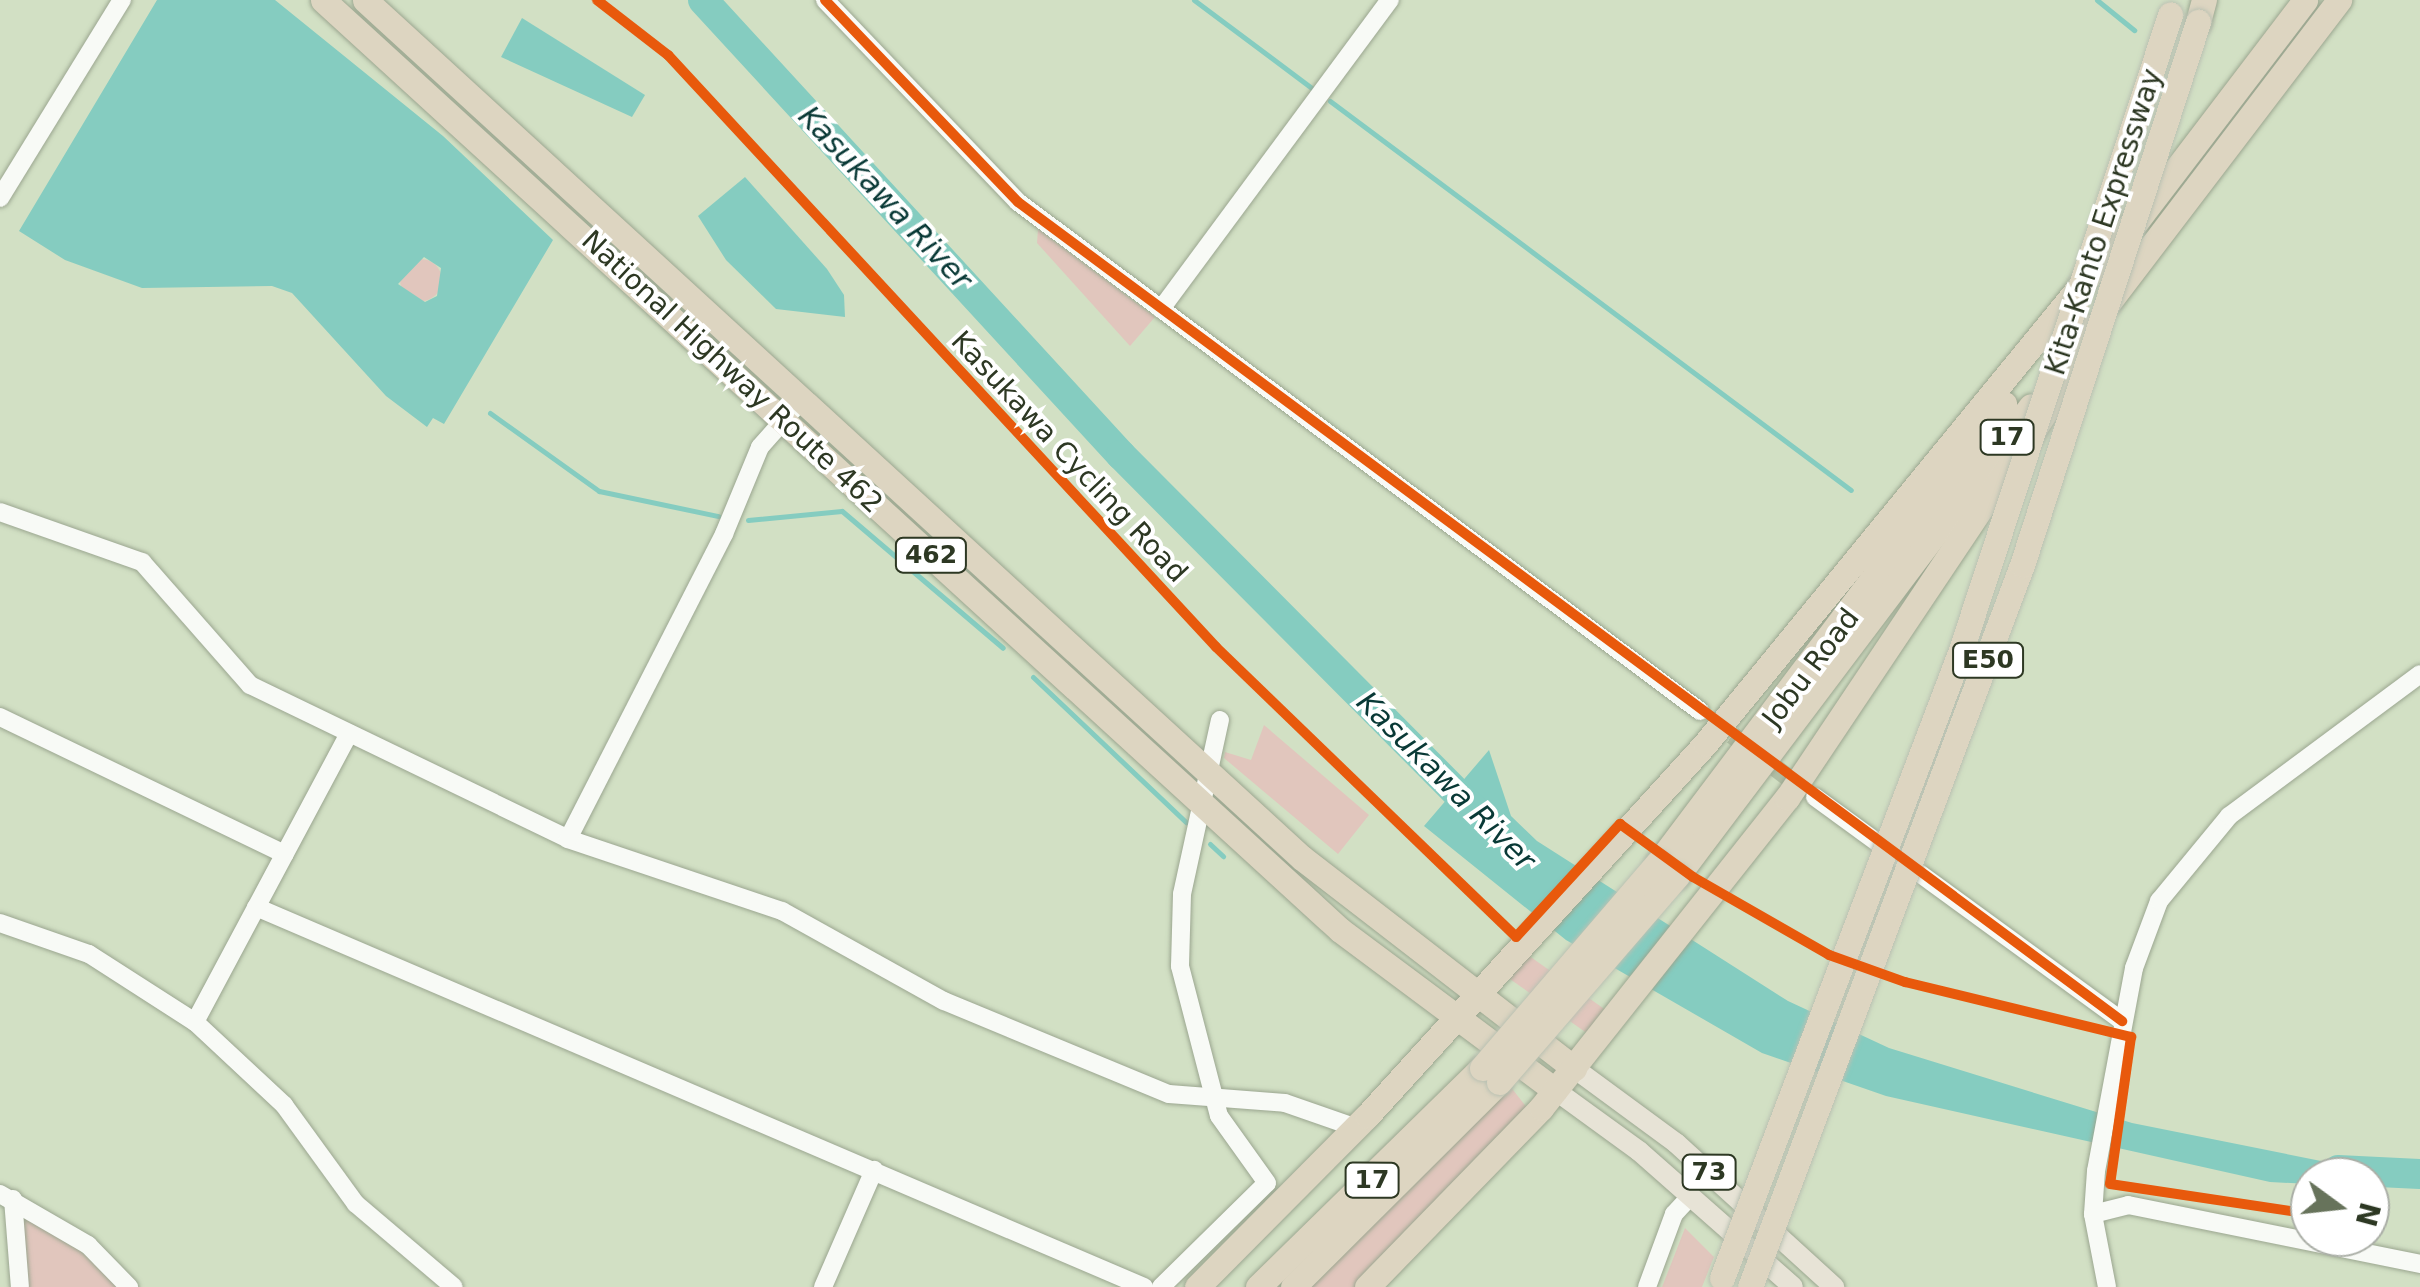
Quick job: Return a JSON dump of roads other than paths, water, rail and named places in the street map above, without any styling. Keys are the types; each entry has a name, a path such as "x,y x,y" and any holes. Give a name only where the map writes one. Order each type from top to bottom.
{"highway":[{"name":"National Highway Route 462","path":"323,0 1340,930 1456,1020 1556,1090"},
{"name":"National Highway Route 462","path":"365,0 1210,776 1476,998 1574,1068"},
{"name":"Jobu Road","path":"1667,870 2149,204 2305,0"},
{"name":"Jobu Road","path":"1293,1287 1491,1075 1667,870 2094,323 2339,0"},
{"name":"Kita-Kanto Expressway","path":"1720,1282 1955,667 2172,8"},
{"name":"Kita-Kanto Expressway","path":"1750,1287 2022,565 2201,11"},
{"path":"1197,1287 1456,1020 1623,836 2149,204"},
{"path":"1367,1287 1556,1090 1711,898 2055,398 2094,323"},
{"name":"Jobu Road","path":"1258,1287 1491,1075"}],"main road":[{"name":"73","path":"1574,1068 1676,1143 1834,1287"},
{"name":"73","path":"1556,1090 1691,1196 1793,1287"}],"street":[{"path":"0,198 6,174 122,0"},
{"path":"825,0 987,176 1700,711"},
{"path":"1161,309 1390,0"},
{"path":"568,839 724,534 760,446 800,402"},
{"path":"0,512 150,568 250,685 568,839 782,910 944,1001 1169,1094 1285,1104 1354,1127"},
{"path":"2108,1287 2092,1214 2096,1170 2120,1030 2151,919 2198,846 2420,674"},
{"path":"0,716 285,854"},
{"path":"1161,1287 1268,1183 1214,1099 1178,936 1220,720"},
{"path":"195,1022 350,734"},
{"path":"1815,797 2120,1030"},
{"path":"256,907 1144,1287"},
{"path":"0,923 90,954 195,1022 284,1106 356,1204 454,1287"},
{"path":"823,1287 874,1170"},
{"path":"1647,1287 1674,1214 1691,1196"},
{"path":"6,1197 20,1287"},
{"path":"6,1197 88,1245 129,1287"},
{"path":"2092,1214 2128,1206 2185,1214 2420,1264"}],"water":[{"path":"157,0 275,0 443,136 553,240 444,424 433,418 427,427 386,396 292,293 272,286 142,288 65,260 19,231","holes":["424,257 441,268 437,296 425,302 398,284"]},
{"path":"522,18 645,95 632,117 501,57"},
{"path":"745,177 827,269 844,295 845,317 776,309 726,260 698,216"},
{"path":"1489,750 1511,816 1537,841 1788,1001 1889,1048 2132,1123 2301,1157 2290,1157 2290,1183 2270,1182 1886,1096 1762,1053 1566,940 1424,826"}],"waterway":[{"name":"Kasukawa River","path":"703,0 1121,455 1482,818"},
{"path":"1194,0 1313,89"},
{"path":"2097,0 2134,30"},
{"path":"1330,101 1851,490"},
{"path":"490,413 599,491 718,516"},
{"path":"748,520 842,511 1003,648"},
{"path":"1033,677 1186,822"},
{"path":"1210,844 1223,856"},
{"name":"Kasukawa River","path":"2390,1173 2420,1174"}],"tunnel":[{"path":"1711,719 1806,791"}]}
